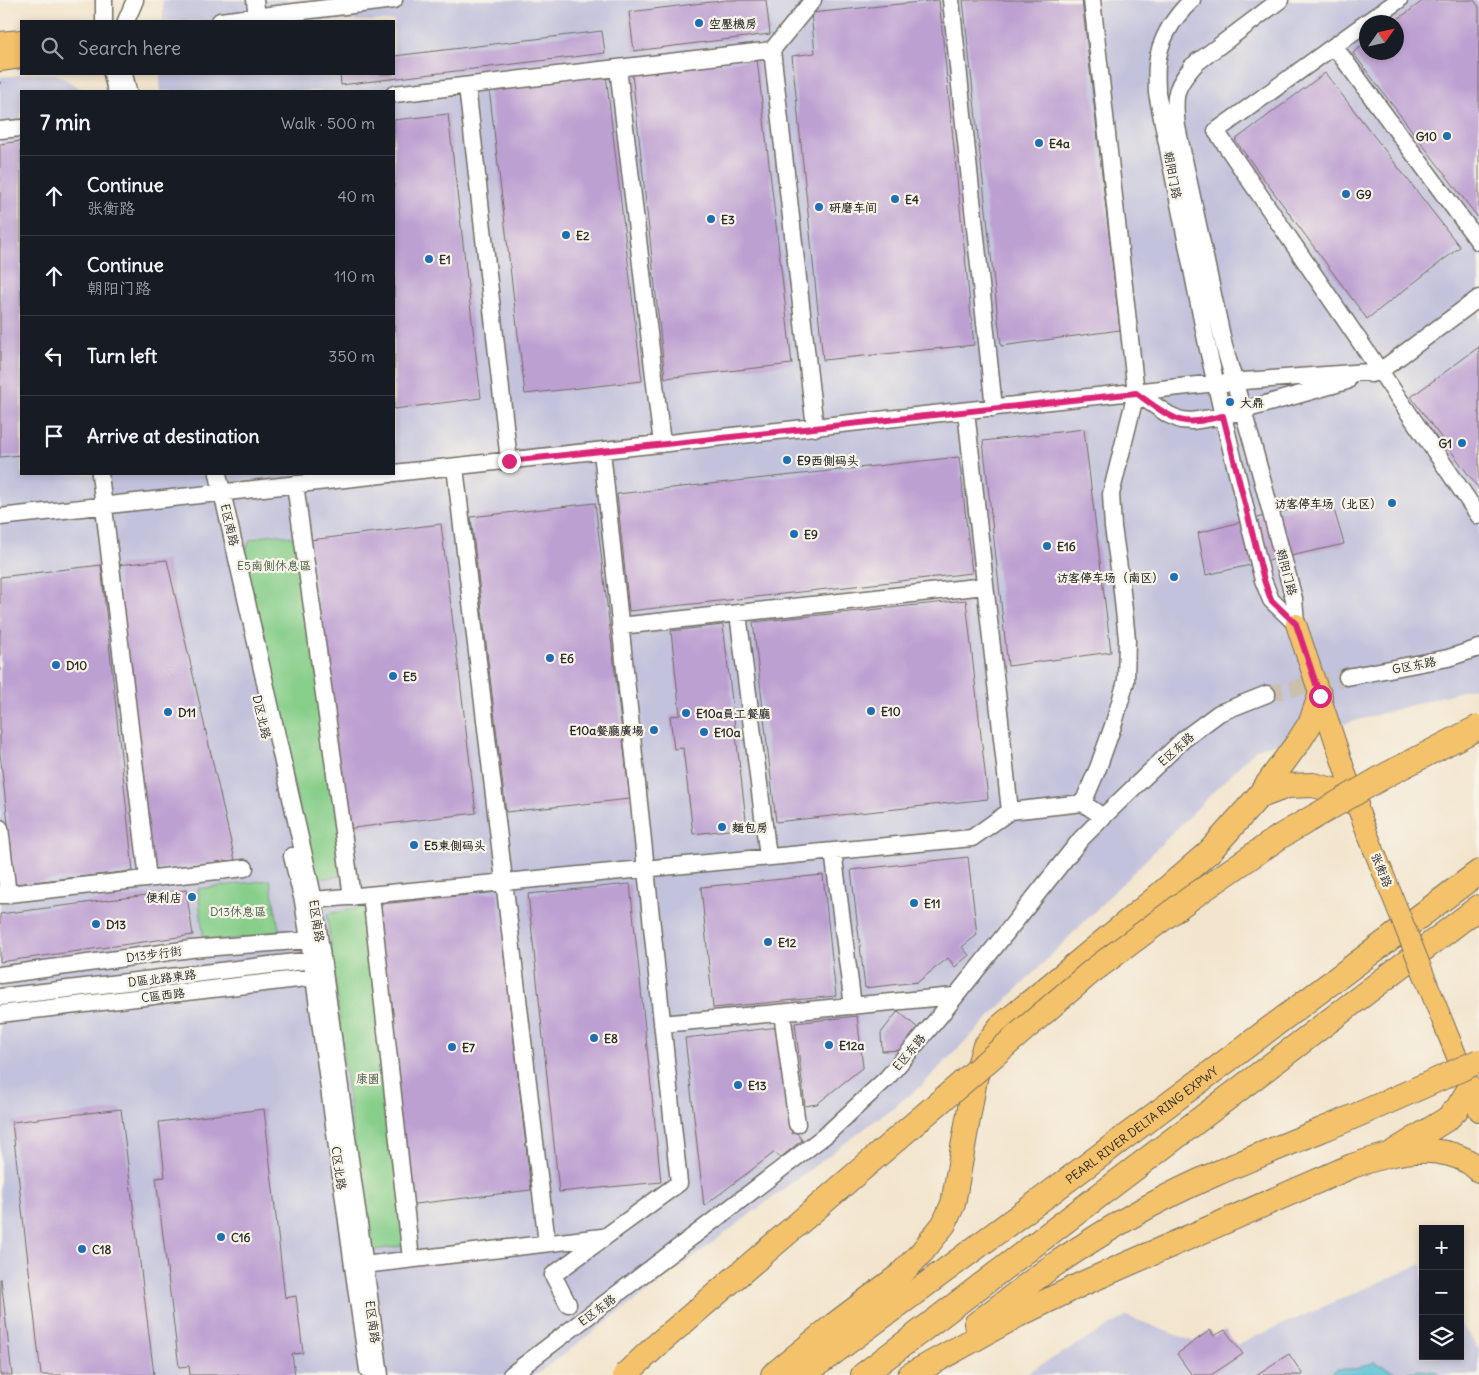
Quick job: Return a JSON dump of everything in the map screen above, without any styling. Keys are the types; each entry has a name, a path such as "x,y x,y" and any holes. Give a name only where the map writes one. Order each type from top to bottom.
{"highway":[{"path":"772,1375 899,1276 922,1252 944,1224 953,1204 975,1079 984,1048 1000,1026 1150,903 1210,851 1258,797 1299,741 1311,722 1320,696"},
{"path":"625,1375 658,1344 1091,972 1188,900 1282,836 1388,774 1479,727"},
{"path":"1258,797 1287,786 1313,785 1333,790 1356,804"},
{"name":"PEARL RIVER DELTA RING EXPWY","path":"803,1375 1479,872"},
{"path":"863,1375 1479,906"},
{"path":"910,1375 1089,1241 1122,1221 1178,1191 1230,1167 1381,1105 1479,1061"},
{"path":"1389,1155 1447,1118 1457,1109 1470,1088"},
{"path":"910,1375 1018,1315 1084,1283 1352,1166 1389,1155 1416,1151 1438,1152 1458,1157 1472,1163 1479,1170"}],"main road":[{"path":"0,42 20,40"},
{"path":"0,60 20,58"},
{"name":"张衡路","path":"1296,624 1356,804 1479,1111"}],"street":[{"path":"104,0 104,20"},
{"path":"126,20 135,0"},
{"path":"256,0 257,16"},
{"path":"227,20 345,3 394,0"},
{"path":"395,94 772,50 813,0"},
{"path":"951,0 994,408"},
{"path":"1083,803 1114,723 1126,681 1127,639 1113,527 1111,494 1136,393 1092,0"},
{"name":"朝阳门路","path":"1192,0 1182,10 1165,36 1157,65 1157,93 1223,416 1264,580 1271,600 1296,624"},
{"path":"1157,93 1280,0"},
{"path":"1378,15 1399,0"},
{"path":"1359,29 1216,131 1479,516"},
{"path":"1334,46 1479,242"},
{"path":"772,50 815,428"},
{"name":"朝阳门路","path":"1198,61 1184,76 1179,86 1174,103 1177,127 1224,346 1294,599 1296,624"},
{"path":"618,68 662,444"},
{"path":"112,75 116,90"},
{"path":"124,75 128,90"},
{"path":"467,86 509,461"},
{"path":"0,130 20,128"},
{"path":"1136,393 1168,415 1181,420 1202,420 1223,416 1380,371 1479,298"},
{"path":"395,473 1235,382 1380,371"},
{"path":"966,411 1010,811"},
{"path":"568,1304 553,1275 679,1183 602,451"},
{"path":"455,467 547,1243"},
{"path":"100,475 148,879"},
{"path":"208,475 216,492"},
{"name":"E区南路","path":"218,475 216,492 223,496 308,901 320,976"},
{"path":"0,517 360,475"},
{"path":"295,484 352,897"},
{"path":"620,626 985,586"},
{"path":"738,613 768,857"},
{"name":"G区东路","path":"1347,677 1448,658 1479,648"},
{"name":"E区东路","path":"512,1375 827,1134 887,1078 1082,839 1103,817 1184,739 1219,713 1267,694"},
{"path":"317,960 309,940 308,901 972,838 1010,811 1083,803 1103,817"},
{"path":"0,828 4,895 245,868"},
{"path":"833,851 853,1006"},
{"path":"371,895 412,1260"},
{"name":"D13步行街","path":"0,975 191,949 309,940"},
{"name":"D區北路東路","path":"0,997 317,960"},
{"name":"C區西路","path":"0,1014 320,976"},
{"name":"C区北路","path":"320,976 359,1266 369,1375"},
{"path":"662,1024 954,996"},
{"path":"782,1013 797,1124"},
{"path":"359,1266 604,1237"},
{"name":"E区南路","path":"359,1266 380,1375"}],"path":[{"path":"0,83 5,82"}],"shaded area":[{"path":"163,0 1479,0 1479,686 1256,749 920,1087 536,1375 0,1375 0,77 58,75 83,90 20,90 20,475 395,475 395,90 161,90 160,75 395,75 395,20 163,20"},
{"path":"1419,1265 1419,1360 1464,1360 1464,1328 1479,1350 1479,1375 1023,1375 1127,1316 1220,1352"}],"green space":[{"name":"E5南側休息區","path":"272,534 298,538 346,875 314,880 244,554 250,540"},
{"name":"D13休息區","path":"270,880 280,934 204,942 198,889"},
{"name":"康園","path":"369,906 409,1245 366,1251 327,914"}],"water":[{"path":"1375,1362 1399,1374 1419,1370 1438,1372 1440,1375 1329,1375 1337,1369 1356,1369"}],"building":[{"name":"空壓機房","path":"727,0 766,0 770,34 634,51 629,12"},
{"name":"E4","path":"939,0 974,345 823,360 792,56 815,53 811,13"},
{"name":"E4a","path":"963,0 1082,0 1120,330 1001,346"},
{"name":"G10","path":"1424,0 1474,0 1479,7 1479,219 1353,53 1359,48 1359,60 1404,60 1404,15"},
{"path":"602,31 605,53 341,85 340,75 395,75 395,56"},
{"name":"E3","path":"757,59 792,364 665,378 632,73"},
{"name":"G9","path":"1325,73 1460,247 1367,319 1235,140"},
{"name":"E2","path":"606,75 642,381 525,394 489,88"},
{"name":"E1","path":"448,114 481,398 395,409 395,120"},
{"path":"20,141 20,455 0,457 0,144"},
{"name":"G1","path":"1479,347 1479,489 1411,397"},
{"name":"E16","path":"1084,429 1111,652 1008,666 983,441"},
{"name":"E9","path":"959,457 972,573 629,611 617,494"},
{"path":"1331,499 1344,544 1206,575 1198,533"},
{"name":"E6","path":"595,503 630,799 506,812 471,517"},
{"name":"E5","path":"441,524 476,813 345,829 310,540"},
{"name":"D11","path":"167,560 235,860 151,870 117,565"},
{"name":"D10","path":"101,565 133,871 15,884 0,753 0,577"},
{"name":"E10","path":"966,600 988,799 776,822 753,622"},
{"name":"E10a","path":"723,625 747,828 693,834 683,748 674,749 670,716 680,715 671,631"},
{"name":"E11","path":"968,857 977,935 962,947 969,955 955,967 948,958 918,982 865,988 851,870"},
{"name":"E12","path":"823,875 836,996 713,1008 701,887"},
{"name":"E8","path":"630,884 661,1182 559,1192 528,894"},
{"name":"D13","path":"186,890 193,935 0,962 0,914"},
{"name":"E7","path":"497,892 531,1190 407,1205 372,905"},
{"path":"898,1011 919,1029 903,1050 882,1051 881,1033"},
{"name":"E12a","path":"857,1016 863,1067 817,1104 805,1106 795,1023"},
{"name":"E13","path":"779,1027 792,1134 796,1132 802,1140 780,1158 775,1152 704,1206 685,1038"},
{"name":"C18","path":"121,1109 154,1375 41,1375 12,1122"},
{"name":"C16","path":"264,1109 285,1298 296,1296 303,1353 292,1354 295,1375 190,1375 189,1366 179,1367 156,1178 165,1177 159,1122"},
{"path":"1,1279 12,1375 0,1375"},
{"path":"1210,1330 1214,1336 1225,1330 1243,1354 1211,1375 1192,1375 1177,1354"},
{"path":"1289,1354 1303,1375 1256,1375"}],"tunnel":[{"path":"1267,694 1347,677"}],"place":[{"name":"空壓機房","path":"699,23"},
{"name":"G10","path":"1447,136"},
{"name":"E4a","path":"1039,143"},
{"name":"G9","path":"1346,194"},
{"name":"E4","path":"895,199"},
{"name":"研磨车间","path":"819,207"},
{"name":"E3","path":"711,219"},
{"name":"E2","path":"566,235"},
{"name":"E1","path":"429,259"},
{"name":"大鼎","path":"1230,402"},
{"name":"G1","path":"1462,443"},
{"name":"E9西側码头","path":"787,460"},
{"name":"访客停车场（北区）","path":"1392,503"},
{"name":"E9","path":"794,534"},
{"name":"E16","path":"1047,546"},
{"name":"访客停车场（南区）","path":"1174,577"},
{"name":"E6","path":"550,658"},
{"name":"D10","path":"56,665"},
{"name":"E5","path":"393,676"},
{"name":"E10","path":"871,711"},
{"name":"D11","path":"168,712"},
{"name":"E10a員工餐廳","path":"686,713"},
{"name":"E10a餐廳廣場","path":"654,730"},
{"name":"E10a","path":"704,732"},
{"name":"麵包房","path":"722,827"},
{"name":"E5東側码头","path":"414,845"},
{"name":"便利店","path":"192,897"},
{"name":"E11","path":"914,903"},
{"name":"D13","path":"96,924"},
{"name":"E12","path":"768,942"},
{"name":"E8","path":"594,1038"},
{"name":"E12a","path":"829,1045"},
{"name":"E7","path":"452,1047"},
{"name":"E13","path":"738,1085"},
{"name":"C16","path":"221,1237"},
{"name":"C18","path":"82,1249"}],"route":[{"path":"509,461 1136,393 1168,415 1181,420 1192,421 1223,416 1264,580 1271,600 1296,624 1320,696"}]}
